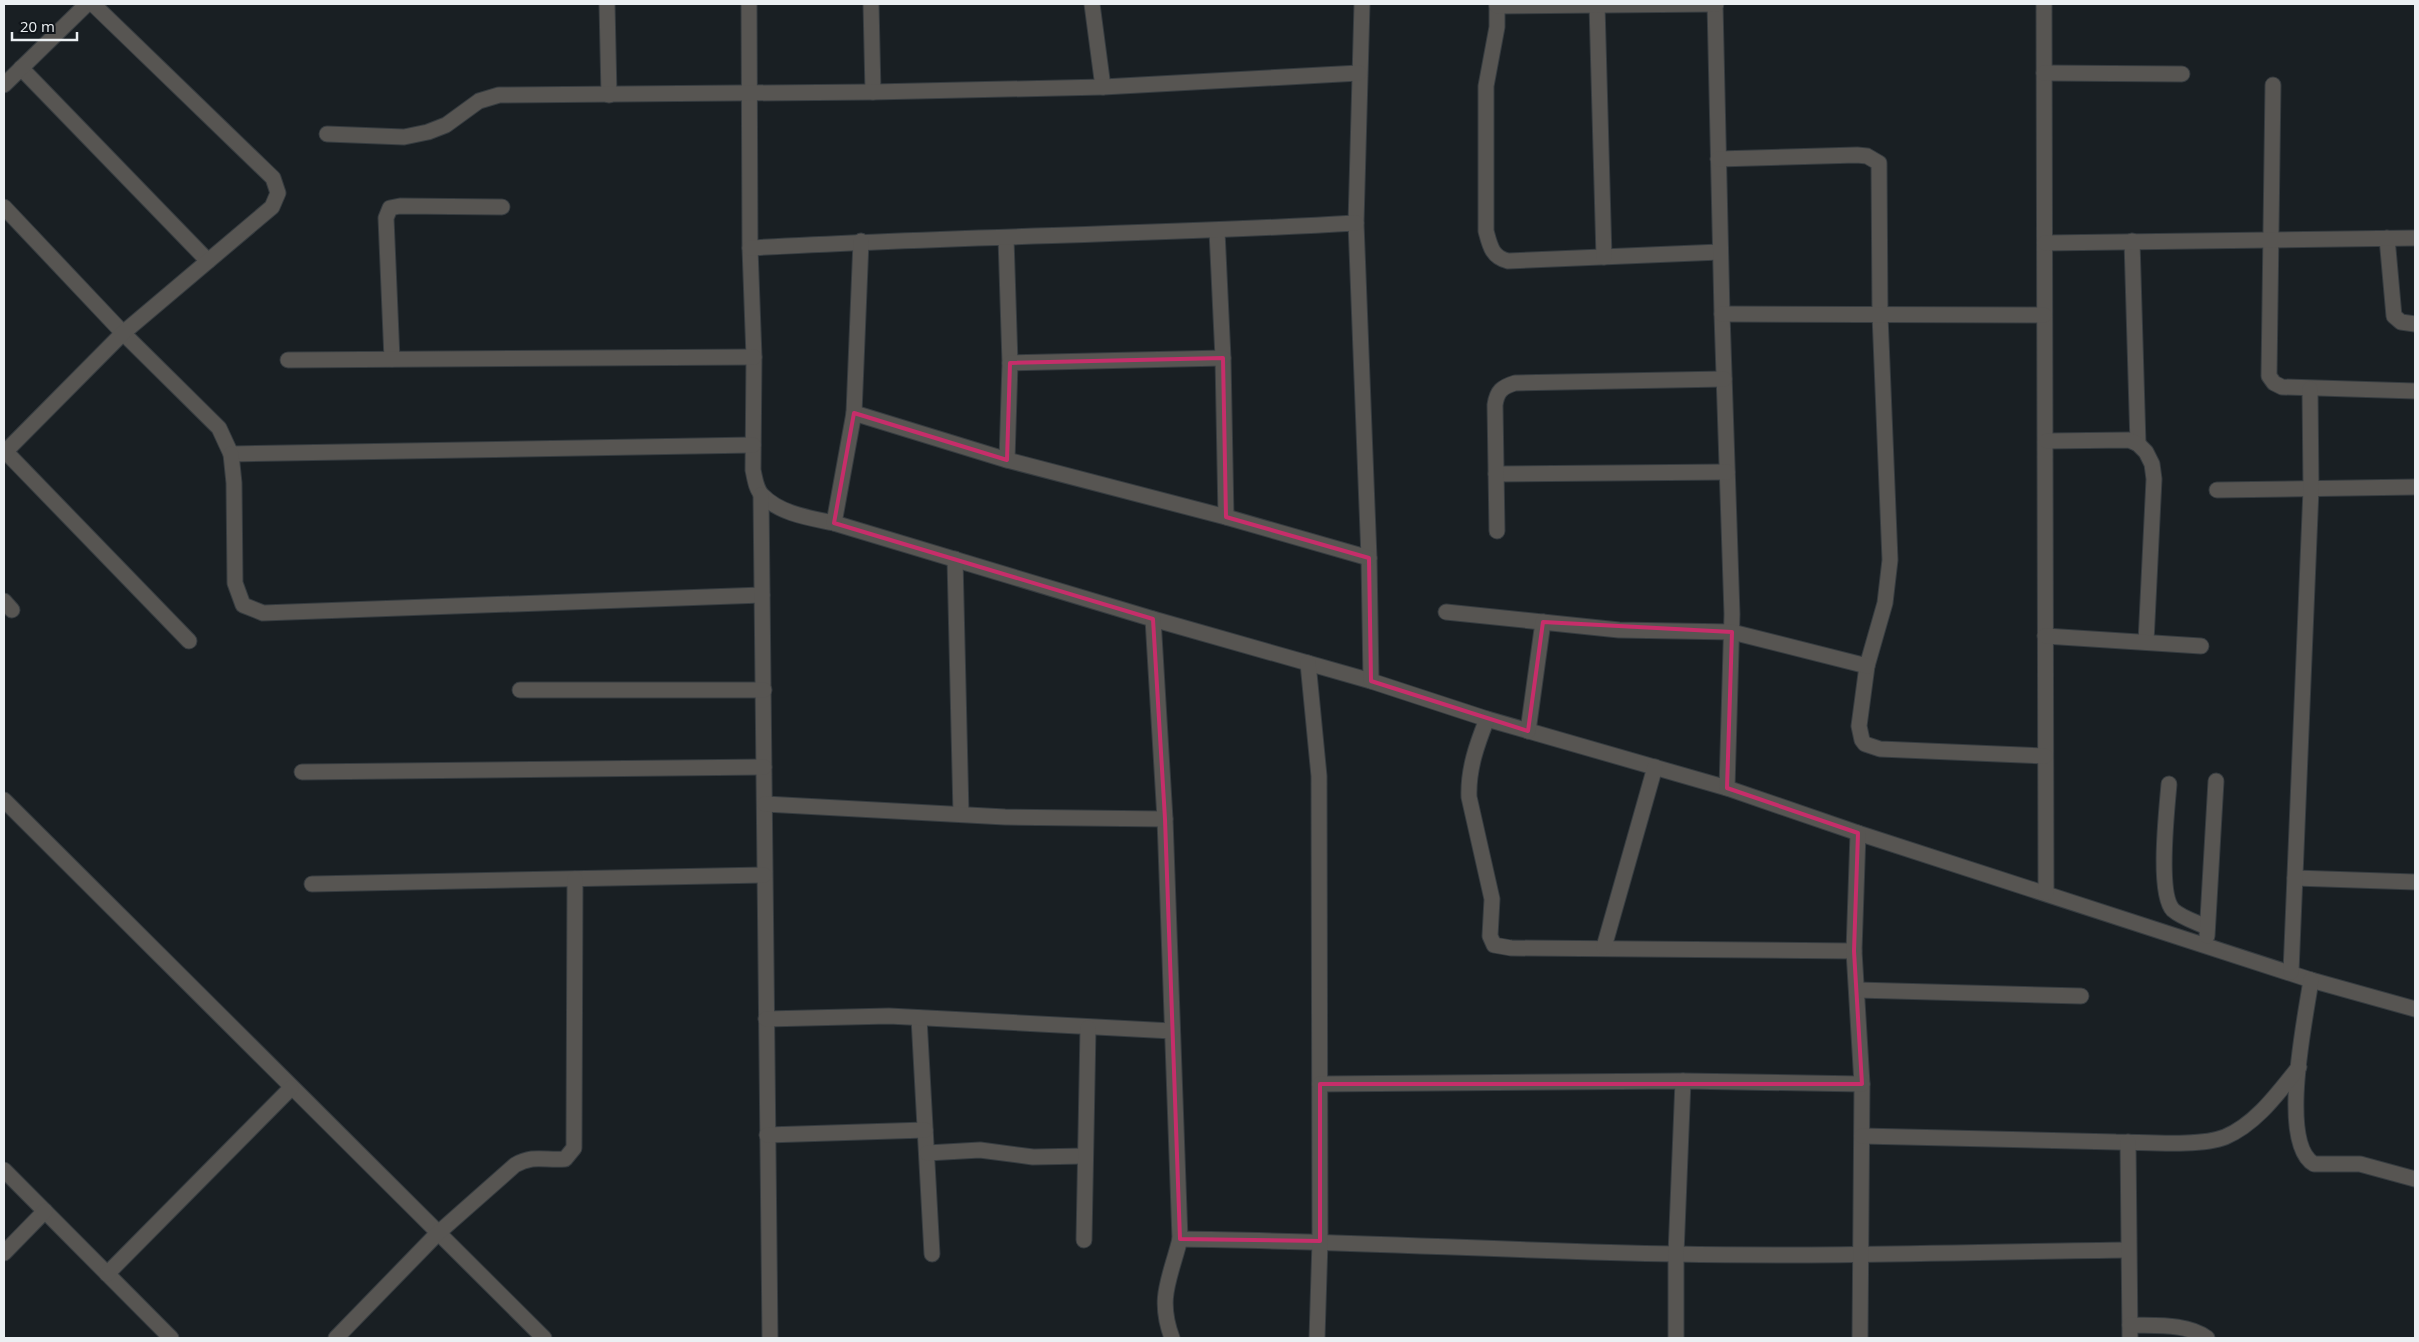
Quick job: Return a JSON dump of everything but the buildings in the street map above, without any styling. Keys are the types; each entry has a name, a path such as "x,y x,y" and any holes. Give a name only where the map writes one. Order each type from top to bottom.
{"street":[{"path":"4,85 87,4"},
{"path":"93,4 273,178 278,193 272,207 123,333 4,452 189,641"},
{"path":"607,4 609,95"},
{"path":"749,4 750,248 754,357 753,470 756,486 761,495 776,505 795,514 834,523 1153,619 1371,681 1487,719 1727,788 1858,833 2206,944 2311,980 2415,1010"},
{"path":"871,4 873,92"},
{"path":"1092,4 1102,87"},
{"path":"1362,4 1356,223 1370,558 1371,681"},
{"path":"1720,252 1508,261 1500,259 1490,246 1486,231 1486,86 1497,27 1497,5 1716,4 1720,252 1732,632 1727,788"},
{"path":"2044,4 2044,315 2047,441 2046,893"},
{"path":"1597,5 1604,257"},
{"path":"21,68 208,261"},
{"path":"327,134 404,137 428,132 446,125 479,101 498,95 873,92 1102,87 1359,73"},
{"path":"2044,73 2182,74"},
{"path":"2273,85 2269,376 2274,383 2282,387 2415,391"},
{"path":"1718,159 1857,155 1867,156 1879,163 1880,315 1890,560 1885,603 1867,666 1859,726 1862,740 1870,747 2045,756"},
{"path":"392,360 386,218 390,208 400,206 502,207"},
{"path":"4,207 123,333 220,428 231,454 234,483 234,583 243,605 262,613 762,595"},
{"path":"750,248 861,241 1217,231 1356,223"},
{"path":"1217,231 1224,358 1226,517"},
{"path":"1006,238 1010,363 1007,460"},
{"path":"2387,238 2394,316 2401,322 2415,324"},
{"path":"2045,243 2415,238"},
{"path":"834,523 854,413 861,241"},
{"path":"2132,241 2138,444"},
{"path":"1722,314 2044,315"},
{"path":"288,360 754,357"},
{"path":"1010,363 1224,358"},
{"path":"1497,531 1496,396 1507,385 1515,383 1724,379"},
{"path":"2291,972 2311,489 2310,389"},
{"path":"854,413 1007,460 1226,517 1370,558"},
{"path":"2047,441 2129,440 2138,444 2146,452 2152,464 2154,479 2146,642"},
{"path":"231,454 754,445"},
{"path":"1496,474 1727,472"},
{"path":"2217,490 2415,487"},
{"path":"761,495 770,1338"},
{"path":"955,559 961,814"},
{"path":"1446,612 1650,632 1732,632 1867,666"},
{"path":"1153,619 1165,819 1180,1240 1164,1300 1164,1313 1172,1338"},
{"path":"1528,731 1543,622"},
{"path":"2046,636 2201,646"},
{"path":"1308,663 1319,776 1320,1241 1318,1338"},
{"path":"520,690 764,690"},
{"path":"1487,719 1476,745 1468,782 1469,797 1492,898 1491,941 1499,947 1854,951"},
{"path":"302,772 764,767"},
{"path":"1604,948 1656,767"},
{"path":"2206,944 2216,781"},
{"path":"2169,784 2164,867 2167,898 2172,909 2183,917 2207,927"},
{"path":"4,800 437,1234 544,1338"},
{"path":"765,804 961,814 1165,819"},
{"path":"1858,833 1854,951 1862,1084 1860,1338"},
{"path":"312,884 764,875"},
{"path":"2295,878 2415,882"},
{"path":"336,1338 437,1234 515,1165 526,1159 539,1158 551,1160 566,1158 574,1148 575,879"},
{"path":"2311,980 2295,1108 2300,1146 2308,1160 2324,1165 2360,1164 2415,1179"},
{"path":"1857,990 2081,996"},
{"path":"766,1019 835,1016 919,1018 1172,1032"},
{"path":"919,1018 932,1254"},
{"path":"1084,1240 1088,1028"},
{"path":"1862,1136 2128,1142 2180,1142 2224,1138 2258,1115 2299,1068"},
{"path":"1320,1084 1683,1081 1862,1084"},
{"path":"1676,1338 1676,1254 1683,1081"},
{"path":"107,1274 291,1088"},
{"path":"767,1135 925,1130"},
{"path":"2128,1142 2130,1331 2186,1329 2201,1333 2207,1338"},
{"path":"927,1153 980,1150 1032,1157 1086,1156"},
{"path":"4,1170 171,1338"},
{"path":"4,1253 45,1211"},
{"path":"1180,1240 1320,1241 1676,1254 1861,1254 2128,1250"}],"highlighted area":[{"path":"1223,358 1226,517 1369,558 1371,681 1528,731 1543,622 1732,632 1727,788 1858,833 1854,951 1862,1084 1320,1084 1320,1241 1180,1239 1165,819 1153,619 834,523 854,413 1007,460 1010,363"}]}
